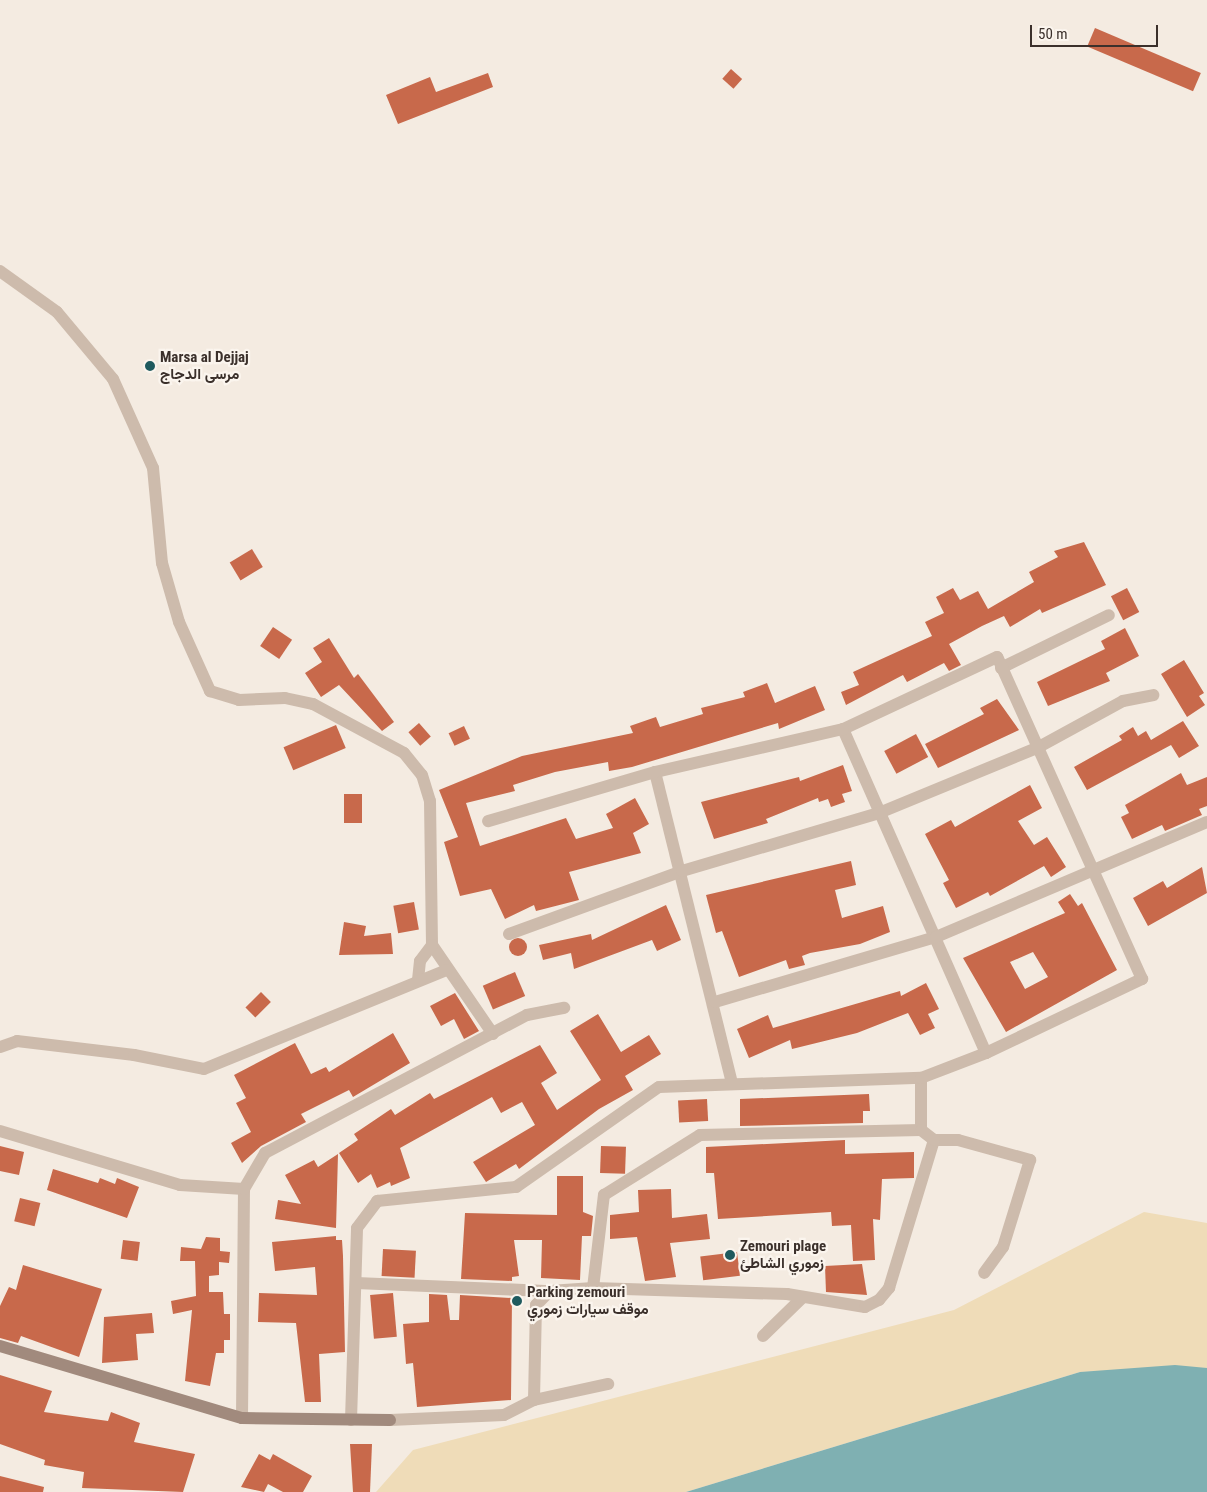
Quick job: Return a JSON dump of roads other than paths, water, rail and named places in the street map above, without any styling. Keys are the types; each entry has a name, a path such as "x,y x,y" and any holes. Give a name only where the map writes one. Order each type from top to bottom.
{"main road":[{"path":"0,1346 242,1418 390,1420"}],"street":[{"path":"0,271 57,312 113,379 153,468 162,563 179,622 210,692 239,700 285,698 313,704 404,753 422,775 430,801 432,945 447,970 493,1034"},
{"path":"1001,668 1109,614"},
{"path":"351,1420 358,1228 378,1201 516,1187 659,1087 732,1082 921,1078 986,1053 1142,979 997,657 842,729 654,772 488,821"},
{"path":"509,934 682,871 879,813 1037,748 1123,701 1153,695"},
{"path":"842,729 986,1053"},
{"path":"654,772 682,871 715,1002 732,1082"},
{"path":"715,1002 936,937 1091,868 1207,822"},
{"path":"418,980 420,961 432,945"},
{"path":"0,1047 17,1041 134,1055 204,1069 418,980 447,970"},
{"path":"242,1418 244,1189 265,1153 528,1015 564,1008"},
{"path":"921,1078 921,1130"},
{"path":"593,1288 604,1195 700,1136 921,1130 934,1140 958,1140 1030,1160 1003,1247 984,1273"},
{"path":"0,1131 180,1185 244,1189"},
{"path":"356,1283 550,1291 593,1288 803,1297 865,1307 879,1300 889,1288 934,1140"},
{"path":"534,1400 536,1305 550,1291"},
{"path":"763,1336 803,1297"},
{"path":"390,1420 504,1415 534,1400 608,1384"}],"water":[{"path":"1175,1365 1207,1368 1207,1492 686,1492 1080,1372"}],"place":[{"name":"Marsa al Dejjaj مرسى الدجاج","path":"150,366"},
{"name":"Zemouri plage زموري الشاطئ","path":"730,1255"},
{"name":"Parking zemouri موقف سيارات زموري","path":"517,1301"}]}
